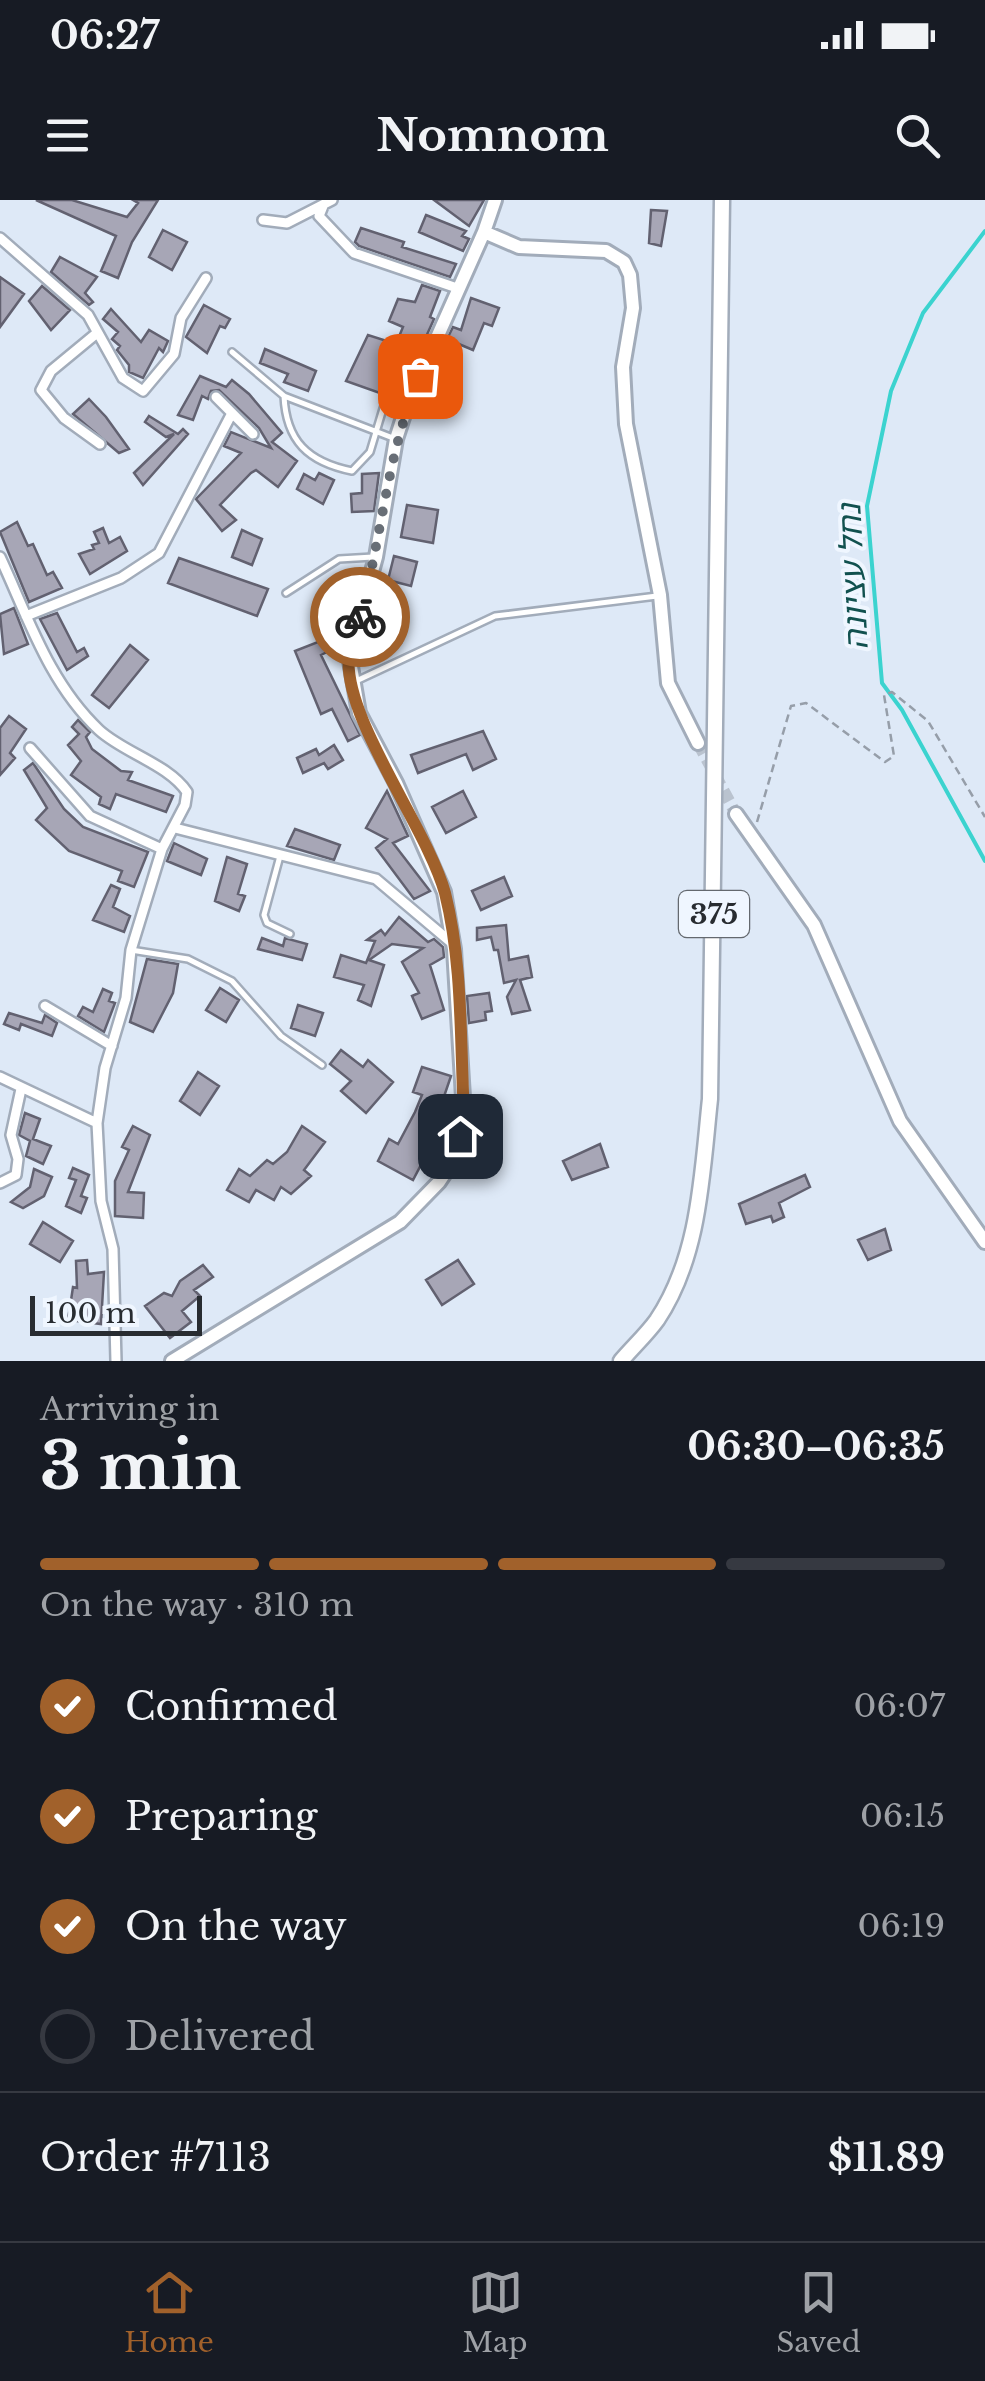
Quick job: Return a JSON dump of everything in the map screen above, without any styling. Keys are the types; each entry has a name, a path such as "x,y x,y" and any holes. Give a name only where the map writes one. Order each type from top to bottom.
{"main road":[{"path":"172,1361 400,1222 440,1182 455,1158 464,1114 453,944 444,892 396,783 359,713 351,684 349,654 376,557 396,439 495,200"},
{"name":"375","path":"623,1361 658,1319 686,1259 700,1192 710,1099 722,200"},
{"path":"484,232 519,247 606,251 624,262 630,275 634,308 623,368 626,424 660,595 668,683 698,744"},
{"path":"736,814 814,925 900,1121 985,1242"}],"street":[{"path":"263,220 287,223 327,203"},
{"path":"327,203 319,216 348,250 457,288"},
{"path":"0,238 78,304 123,378 143,390 174,354 182,318 206,278"},
{"path":"97,333 51,371 41,390 64,418 100,444"},
{"path":"216,398 252,434"},
{"path":"26,616 122,578 159,553 232,412"},
{"path":"0,556 56,676 85,716 112,740 183,786 187,798 162,849 131,950 126,998 97,1123 101,1201 113,1249 116,1361"},
{"path":"30,748 90,816 162,849"},
{"path":"175,828 376,879 453,944"},
{"path":"45,1006 112,1046"},
{"path":"0,1077 97,1123"},
{"path":"0,1183 16,1175 18,1168 10,1142 21,1089"}],"lane":[{"path":"232,352 284,396 396,439"},
{"path":"284,396 294,440 306,453 352,471 370,452 385,402"},
{"path":"286,593 339,559 376,557"},
{"path":"351,684 496,616 660,595"},
{"path":"280,856 264,915 266,923 290,934"},
{"path":"131,950 188,959 232,981 281,1036 322,1065"}],"path":[{"path":"749,836 765,800 791,706 806,703 885,762 894,756 884,695 892,692 928,721 985,818"}],"building":[{"path":"36,200 72,200 127,217 138,203 133,200 158,200 132,242 118,278 101,271 116,236"},
{"path":"434,200 484,200 469,226"},
{"path":"651,210 667,211 661,246 649,243"},
{"path":"426,215 466,231 462,236 469,239 463,251 419,232"},
{"path":"361,228 404,242 402,247 456,264 450,277 359,246 355,242"},
{"path":"163,230 187,242 172,270 149,257"},
{"path":"60,257 97,277 85,293 93,302 89,305 51,272"},
{"path":"0,277 24,294 0,327"},
{"path":"422,285 440,291 430,317 434,319 425,339 418,336 391,397 346,381 368,335 396,344 403,327 389,321 398,299 415,302"},
{"path":"42,286 70,310 51,330 29,301"},
{"path":"471,298 499,308 492,326 484,323 473,350 447,339 453,327 461,330"},
{"path":"204,305 230,319 225,328 220,326 207,353 186,337"},
{"path":"111,309 141,342 149,330 168,341 163,352 159,348 143,378 129,372 129,365 117,350 120,346 112,339 118,332 103,319"},
{"path":"265,349 316,371 308,391 284,382 288,374 260,363"},
{"path":"200,376 226,387 232,380 249,394 282,433 272,442 297,461 278,487 256,470 251,473 220,505 236,520 222,531 196,499 241,453 224,446 231,432 271,448 259,428 219,390 211,391 208,399 202,396 193,420 178,415"},
{"path":"89,399 129,449 119,453 73,414"},
{"path":"149,416 178,434 183,429 188,434 143,485 134,473 174,434 166,437 145,422"},
{"path":"319,473 334,480 323,504 297,489 304,474 315,480"},
{"path":"379,473 374,511 352,512 351,494 362,493 362,474"},
{"path":"407,505 438,510 433,543 401,537"},
{"path":"17,522 28,546 33,544 47,575 53,572 62,588 29,602 0,532"},
{"path":"103,528 109,543 120,537 127,551 90,574 79,554 94,549 92,545 99,543 94,532"},
{"path":"242,530 262,539 252,565 232,557"},
{"path":"394,556 417,562 411,586 388,580"},
{"path":"179,558 268,589 257,616 168,583"},
{"path":"14,608 28,644 4,654 0,614"},
{"path":"57,613 77,652 84,648 88,656 67,670 40,619"},
{"path":"400,618 401,643 380,646 377,619"},
{"path":"328,638 333,649 321,655 360,735 348,741 332,709 321,714 295,651"},
{"path":"130,645 148,660 109,708 92,695"},
{"path":"9,716 26,729 10,753 15,758 0,775 0,728"},
{"path":"78,720 90,732 86,737 92,749 121,771 132,772 128,780 173,796 166,812 116,794 110,809 99,804 101,797 71,775 81,761 68,745 79,734 72,727"},
{"path":"483,731 496,759 473,770 466,754 418,773 411,755"},
{"path":"334,745 343,760 328,769 324,763 303,773 297,758 316,749 319,755"},
{"path":"33,763 64,809 83,827 148,852 134,887 118,881 122,871 69,851 36,820 47,808 24,770"},
{"path":"387,791 408,836 393,843 430,891 414,899 376,848 387,839 366,828"},
{"path":"463,791 476,817 446,833 432,807"},
{"path":"295,829 340,845 334,860 287,846"},
{"path":"174,843 207,859 201,875 167,861"},
{"path":"227,857 247,864 238,894 245,896 239,911 215,901"},
{"path":"504,877 512,896 481,910 472,891"},
{"path":"111,885 120,889 113,907 130,916 124,932 93,920"},
{"path":"399,917 428,942 434,939 443,947 444,957 430,965 444,1010 422,1019 412,996 419,993 402,962 423,948 392,944 369,960 384,965 371,1006 358,1000 364,985 334,977 341,955 366,963 375,941 367,940 381,930 385,935"},
{"path":"506,925 509,960 528,956 532,977 520,980 530,1010 512,1014 507,997 516,980 504,983 498,950 494,950 491,937 477,940 477,928"},
{"path":"262,938 283,946 285,938 307,944 302,960 258,949"},
{"path":"147,959 178,964 173,993 153,1032 130,1022"},
{"path":"220,988 239,1000 226,1022 206,1010"},
{"path":"103,989 112,993 109,1001 115,1003 104,1032 78,1016 83,1007 93,1012"},
{"path":"489,993 492,1011 485,1012 486,1020 469,1023 467,996"},
{"path":"298,1005 323,1013 315,1036 291,1028"},
{"path":"9,1013 42,1023 45,1015 57,1023 52,1036 21,1024 19,1030 4,1024"},
{"path":"341,1050 363,1067 368,1060 393,1082 366,1113 341,1091 351,1081 330,1064"},
{"path":"422,1067 451,1076 438,1114 446,1117 413,1180 378,1161 389,1139 398,1144 415,1112 422,1095 413,1092"},
{"path":"198,1072 219,1086 200,1115 180,1101"},
{"path":"25,1113 40,1119 33,1139 51,1146 43,1164 26,1156 30,1141 19,1135"},
{"path":"133,1126 150,1135 128,1192 144,1193 143,1218 115,1216 115,1181 129,1150 122,1147"},
{"path":"302,1126 325,1142 304,1170 311,1176 291,1194 281,1187 274,1200 256,1190 249,1202 227,1190 239,1169 250,1176 267,1160 273,1164 287,1152"},
{"path":"600,1144 608,1167 572,1180 563,1161"},
{"path":"73,1168 89,1175 81,1196 87,1198 81,1213 66,1206 76,1180 69,1178"},
{"path":"34,1169 52,1177 44,1196 23,1208 11,1202 30,1187"},
{"path":"805,1175 810,1187 779,1203 784,1217 773,1222 771,1216 746,1224 739,1204"},
{"path":"43,1222 73,1241 60,1262 30,1244"},
{"path":"885,1229 891,1250 868,1260 858,1240"},
{"path":"87,1260 88,1274 104,1272 101,1324 68,1320 73,1287 77,1288 76,1261"},
{"path":"458,1260 474,1284 442,1305 426,1280"},
{"path":"203,1265 213,1277 194,1290 200,1296 182,1311 191,1322 170,1338 145,1306 164,1293 172,1296 180,1281"}],"waterway":[{"name":"נחל עציונה","path":"985,231 923,313 891,391 867,506 882,683 902,710 985,861"}],"tunnel":[{"path":"698,743 736,814"}],"way so far":[{"path":"360,617 376,557 396,439 420,376"}],"route":[{"path":"360,617 349,654 351,684 359,713 396,783 444,892 454,950 464,1114 460,1136"}]}
